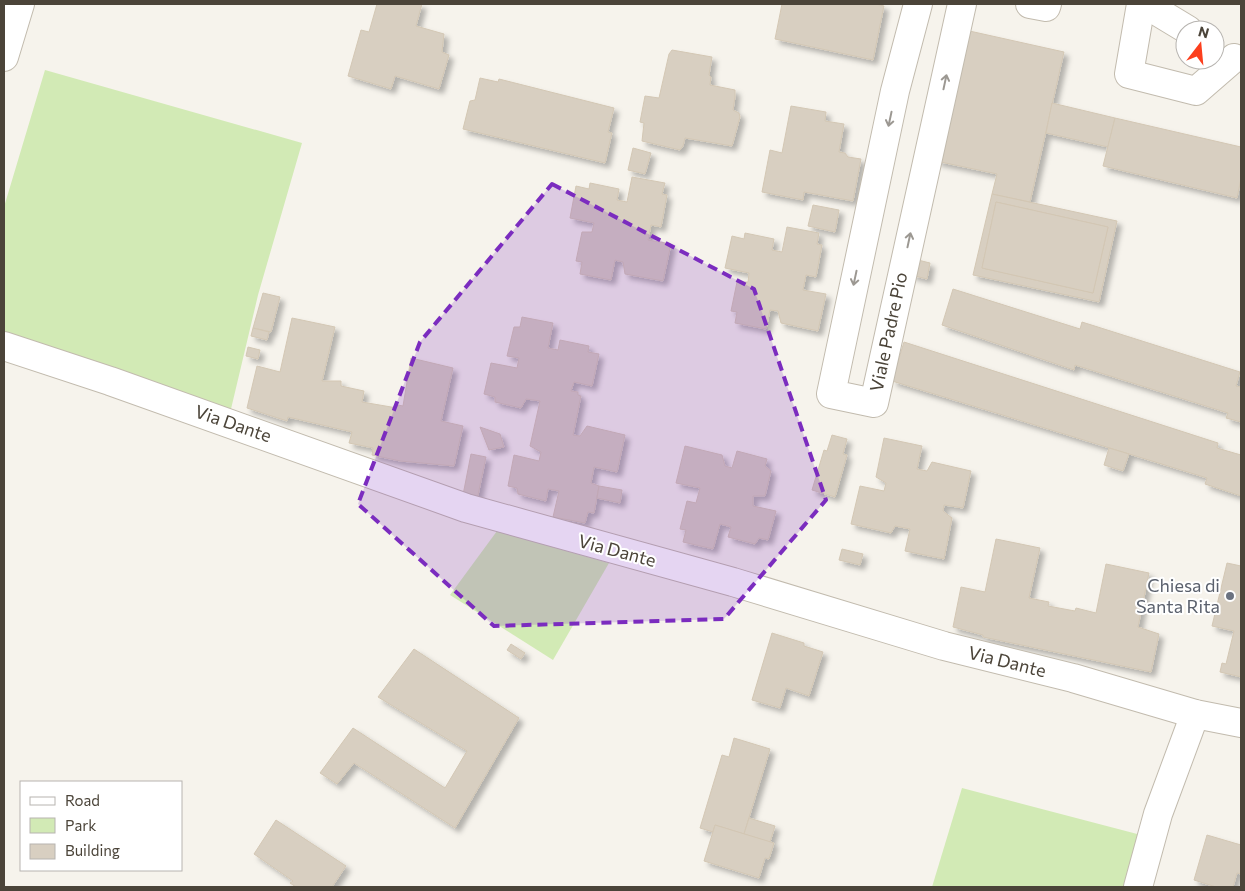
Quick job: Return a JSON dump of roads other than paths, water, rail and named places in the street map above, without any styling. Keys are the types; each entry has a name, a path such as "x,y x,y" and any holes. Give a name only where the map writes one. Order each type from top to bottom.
{"street":[{"path":"4,56 20,4"},
{"name":"Viale Padre Pio","path":"918,4 896,92 831,394 874,403 962,4"},
{"path":"1030,4 1046,7 1047,4"},
{"path":"1141,4 1129,74 1196,91 1230,56"},
{"path":"1145,4 1175,22"},
{"name":"Via Dante","path":"4,346 119,384 466,508 733,582 944,646 1073,678 1195,714 1241,723"},
{"path":"1138,887 1158,814 1195,714"}],"place":[{"name":"Chiesa di Santa Rita","path":"1230,596"}]}
